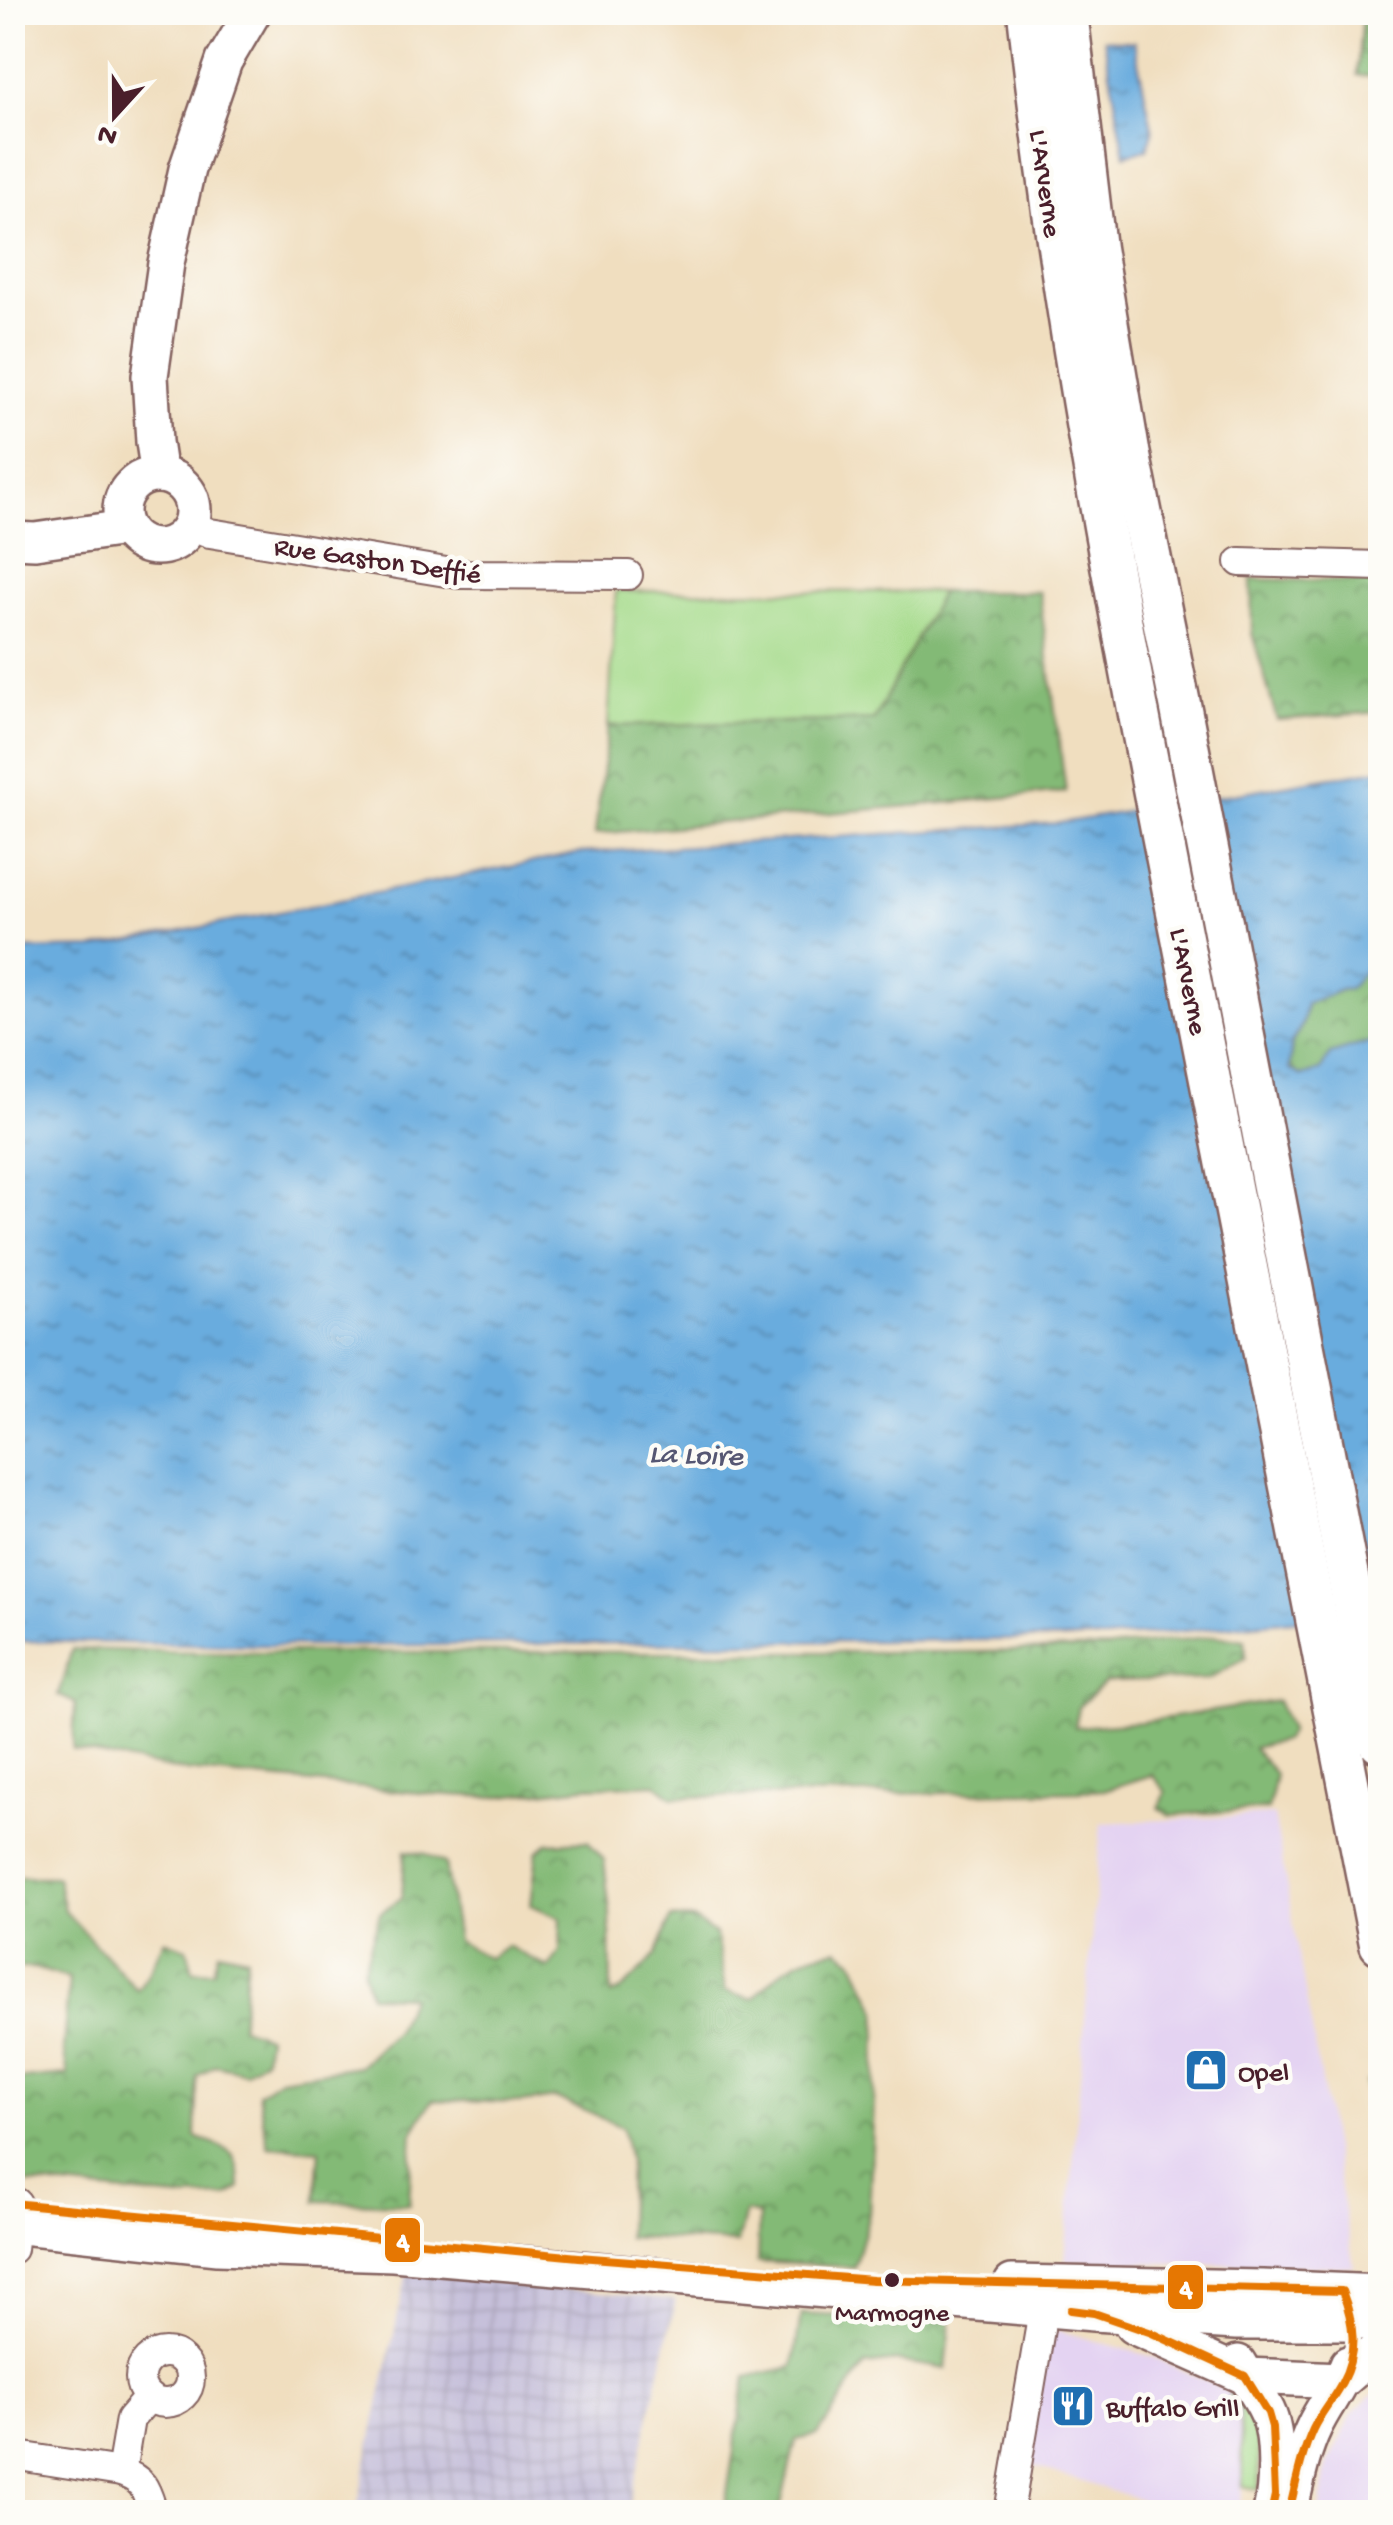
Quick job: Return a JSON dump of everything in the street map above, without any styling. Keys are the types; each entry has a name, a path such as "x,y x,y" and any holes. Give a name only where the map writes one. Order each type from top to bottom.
{"highway":[{"name":"L'Arverne","path":"1028,12 1065,304 1139,718 1380,1944"},
{"name":"L'Arverne","path":"1067,12 1086,181 1132,469 1380,1743"}],"main road":[{"path":"160,475 150,376 166,264 187,168 224,60 253,12"},
{"path":"160,475 176,480 188,492 194,510 190,526 179,540 161,548 139,543 124,528 120,510 126,493 138,480 160,475"},
{"path":"12,540 35,541 124,528"},
{"path":"23,2220 872,2280 1262,2288 1358,2311"},
{"path":"23,2220 217,2247 393,2253 1236,2322 1358,2311 1380,2293"},
{"path":"1262,2288 1236,2322 1232,2340 1234,2356 1268,2412 1272,2426 1275,2495 1271,2512"},
{"path":"1289,2512 1302,2456 1314,2426 1342,2380 1354,2346 1358,2311"},
{"path":"1094,2313 1152,2332 1245,2376 1342,2380 1380,2347"}],"street":[{"name":"Rue Gaston Deffié","path":"190,526 210,533 458,574 628,575"},
{"path":"1240,562 1380,566"},
{"path":"1009,2512 1041,2308"},
{"path":"121,2472 130,2419 149,2397"},
{"path":"12,2455 134,2476 145,2487 153,2512"}],"shaded area":[{"path":"1274,1815 1354,2267 1065,2261 1101,1823"},
{"path":"407,2272 676,2300 628,2512 356,2512"},
{"path":"1050,2328 1153,2357 1229,2392 1227,2401 1239,2409 1242,2493 1238,2512 1177,2512 1027,2464"},
{"path":"1380,2390 1380,2512 1320,2512 1327,2466 1353,2412"}],"green space":[{"path":"1362,13 1380,13 1380,78 1357,75"},
{"path":"1251,579 1380,582 1380,712 1277,720 1252,633"},
{"path":"616,591 941,592 874,720 608,726"},
{"path":"941,592 1039,592 1066,792 595,834 608,726 874,720"},
{"path":"1380,957 1380,1044 1369,1042 1321,1070 1302,1076 1289,1069 1292,1042 1302,1025 1306,1004 1349,989 1369,959"},
{"path":"1215,1636 1245,1640 1246,1657 1209,1679 1106,1682 1078,1707 1075,1727 1142,1722 1277,1701 1290,1730 1285,1740 1253,1748 1275,1774 1268,1809 1170,1815 1159,1808 1166,1792 1152,1775 1104,1790 1079,1791 673,1797 656,1784 494,1797 175,1770 73,1750 75,1703 58,1695 72,1649 981,1652 1109,1648"},
{"path":"588,1841 604,1860 610,1913 611,1995 624,1988 656,1955 671,1918 694,1920 716,1935 725,1991 753,1999 799,1960 838,1949 853,1959 878,2011 869,2214 854,2267 757,2262 759,2215 745,2212 737,2243 627,2237 629,2162 622,2127 555,2098 521,2103 432,2100 413,2132 409,2204 316,2201 320,2150 268,2146 258,2093 280,2078 359,2066 395,2031 411,1996 370,1995 363,1970 380,1913 402,1897 405,1851 426,1854 445,1863 457,1941 488,1958 507,1946 549,1968 560,1951 561,1918 531,1905 537,1852 547,1843"},
{"path":"12,1877 57,1877 64,1910 137,1990 164,1940 187,1948 193,1971 214,1970 219,1951 247,1957 241,2027 267,2036 264,2058 245,2072 216,2065 197,2077 196,2137 235,2158 240,2188 227,2197 178,2198 13,2182 13,2080 68,2075 63,2049 69,1978 34,1968 13,1968"},
{"path":"1379,2080 1380,2086 1380,2199 1366,2082"},
{"path":"801,2314 951,2321 946,2369 898,2361 865,2365 818,2435 796,2440 779,2512 724,2512 746,2377 793,2367"},
{"path":"1230,2392 1249,2406 1257,2423 1260,2490 1243,2486 1240,2408 1229,2400"}],"water":[{"path":"1104,39 1134,42 1153,132 1147,149 1125,155"},
{"name":"La Loire","path":"1380,769 1380,957 1369,960 1349,989 1306,1004 1302,1025 1292,1042 1289,1069 1302,1076 1321,1070 1330,1054 1369,1042 1380,1044 1380,1611 1106,1639 316,1646 13,1641 13,950 96,948 580,853 1060,823"}],"transit line":[{"name":"4","path":"12,2203 579,2257 873,2280 1342,2291 1351,2326 1350,2359 1342,2382 1309,2439 1289,2512"},
{"name":"4","path":"1071,2310 1094,2313 1152,2333 1245,2376 1268,2413 1272,2427 1272,2509"}],"place":[{"name":"Opel","path":"1206,2070"},
{"name":"Marmogne","path":"892,2280"},
{"name":"Buffalo Grill","path":"1073,2406"}]}
